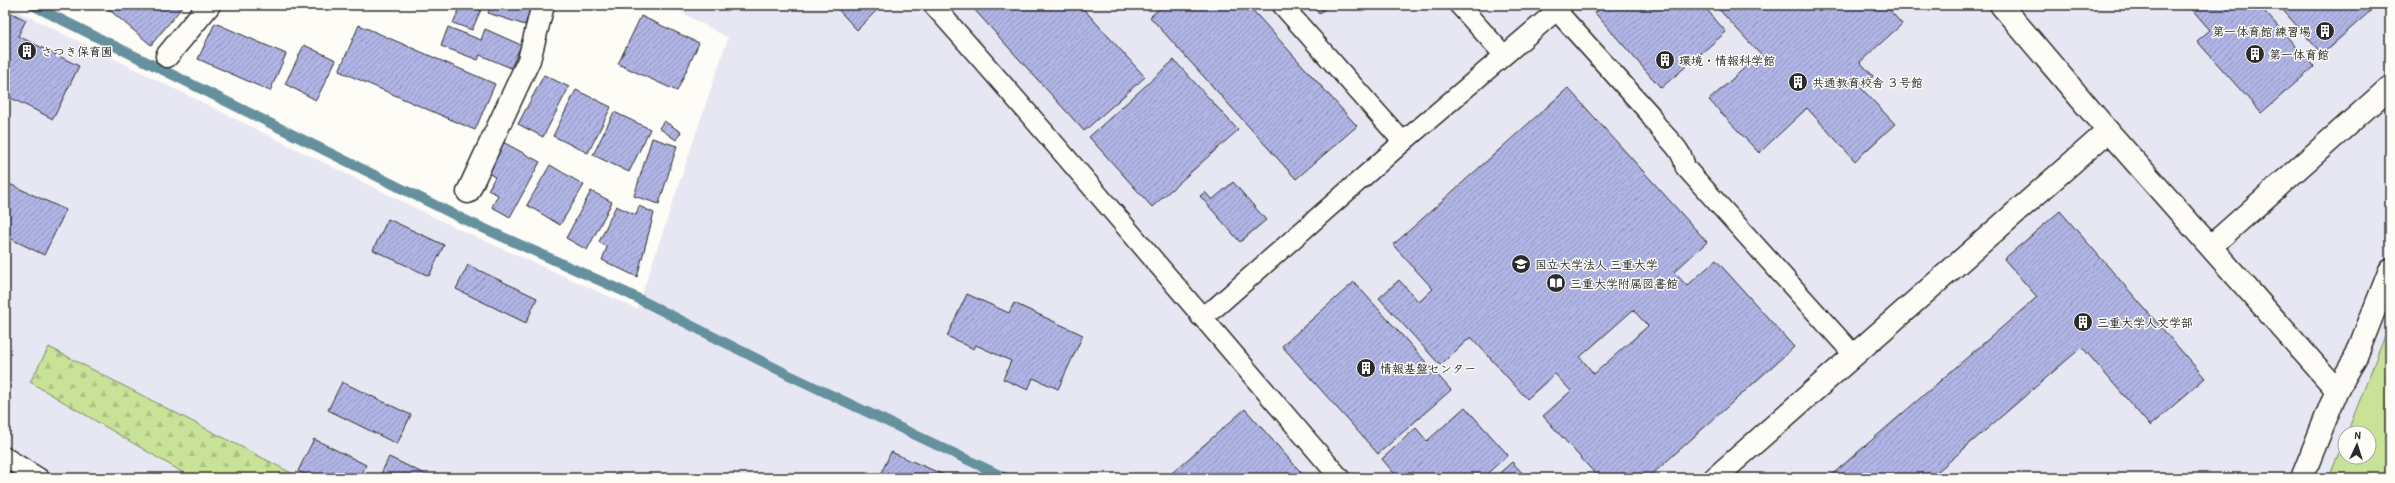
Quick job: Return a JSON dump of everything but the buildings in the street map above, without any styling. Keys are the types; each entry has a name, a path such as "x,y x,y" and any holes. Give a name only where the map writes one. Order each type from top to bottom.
{"street":[{"path":"167,56 209,5"},
{"path":"468,192 529,60 544,5"},
{"path":"2001,5 2108,131 2337,390"},
{"path":"2211,246 2390,87"},
{"path":"1715,478 2108,131"},
{"path":"2302,478 2337,390 2355,360 2390,270"}],"lane":[{"path":"933,5 1018,99 1200,316 1340,478"},
{"path":"1282,5 1402,142"},
{"path":"1458,5 1504,55"},
{"path":"1200,316 1215,308 1402,142 1559,8 1650,114 1654,124 1684,157 1685,167 1854,355"},
{"path":"5,457 39,478"}],"shaded area":[{"name":"国立大学法人 三重大学","path":"5,5 456,228 637,309 728,38 668,5 2390,5 2390,478 5,478"}],"green space":[{"path":"2390,323 2390,478 2329,478 2337,458 2337,465 2377,465 2377,425 2350,425"},
{"path":"49,347 301,478 192,478 30,382"}],"waterway":[{"path":"32,5 463,219 625,292 789,375 1006,478"}],"place":[{"name":"第一体育館 練習場","path":"2325,31"},
{"name":"さつき保育園","path":"27,51"},
{"name":"第一体育館","path":"2255,54"},
{"name":"環境・情報科学館","path":"1665,60"},
{"name":"共通教育校舎 ３号館","path":"1798,82"},
{"name":"国立大学法人 三重大学","path":"1521,264"},
{"name":"三重大学附属図書館","path":"1556,283"},
{"name":"三重大学人文学部","path":"2083,322"},
{"name":"情報基盤センター","path":"1366,368"}]}
